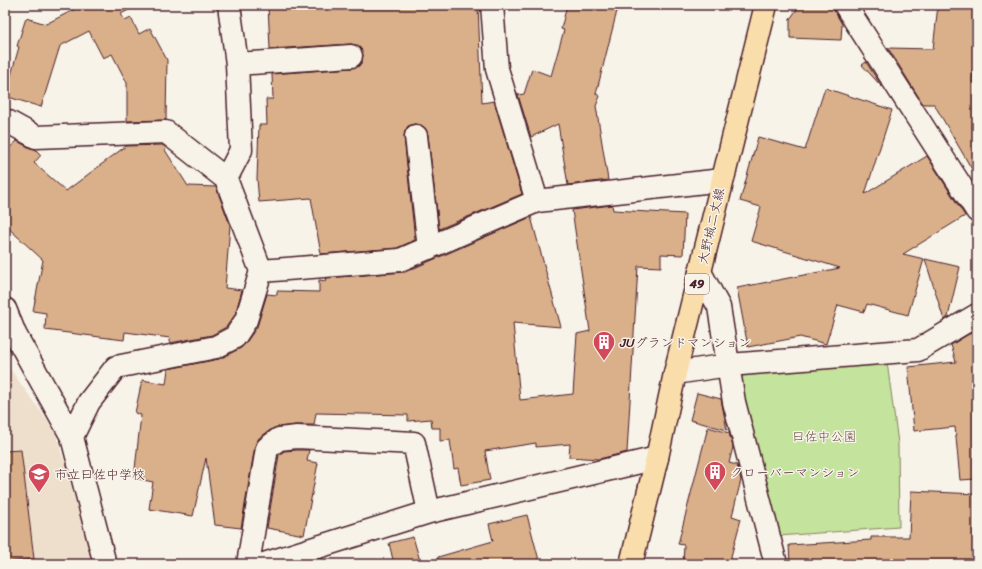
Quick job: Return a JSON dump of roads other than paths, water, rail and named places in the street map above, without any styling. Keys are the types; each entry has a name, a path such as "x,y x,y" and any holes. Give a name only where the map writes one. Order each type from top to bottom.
{"main road":[{"name":"大野城二丈線","path":"631,564 657,458 675,373 766,5"}],"street":[{"path":"226,179 240,150 237,64 229,5"},
{"path":"492,5 497,69 537,201"},
{"path":"845,5 977,211"},
{"path":"237,64 351,56"},
{"path":"5,120 36,137 166,132 226,179 261,271 246,320 235,337 216,347 116,367 89,402 72,437"},
{"path":"416,136 429,248"},
{"path":"261,271 400,260 537,201 722,180"},
{"path":"700,272 720,307 734,402 776,564"},
{"path":"5,308 15,334 72,437 105,564"},
{"path":"675,373 729,365 918,350 977,315"},
{"path":"248,564 267,448 279,439 297,437 414,443 429,512"},
{"path":"264,564 429,512 657,458"}],"place":[{"name":"JUグランドマンション","path":"604,362"},
{"name":"クローバーマンション","path":"715,492"},
{"name":"市立曰佐中学校","path":"39,494"}],"park label":[{"name":"曰佐中公園","path":"824,436"}]}
